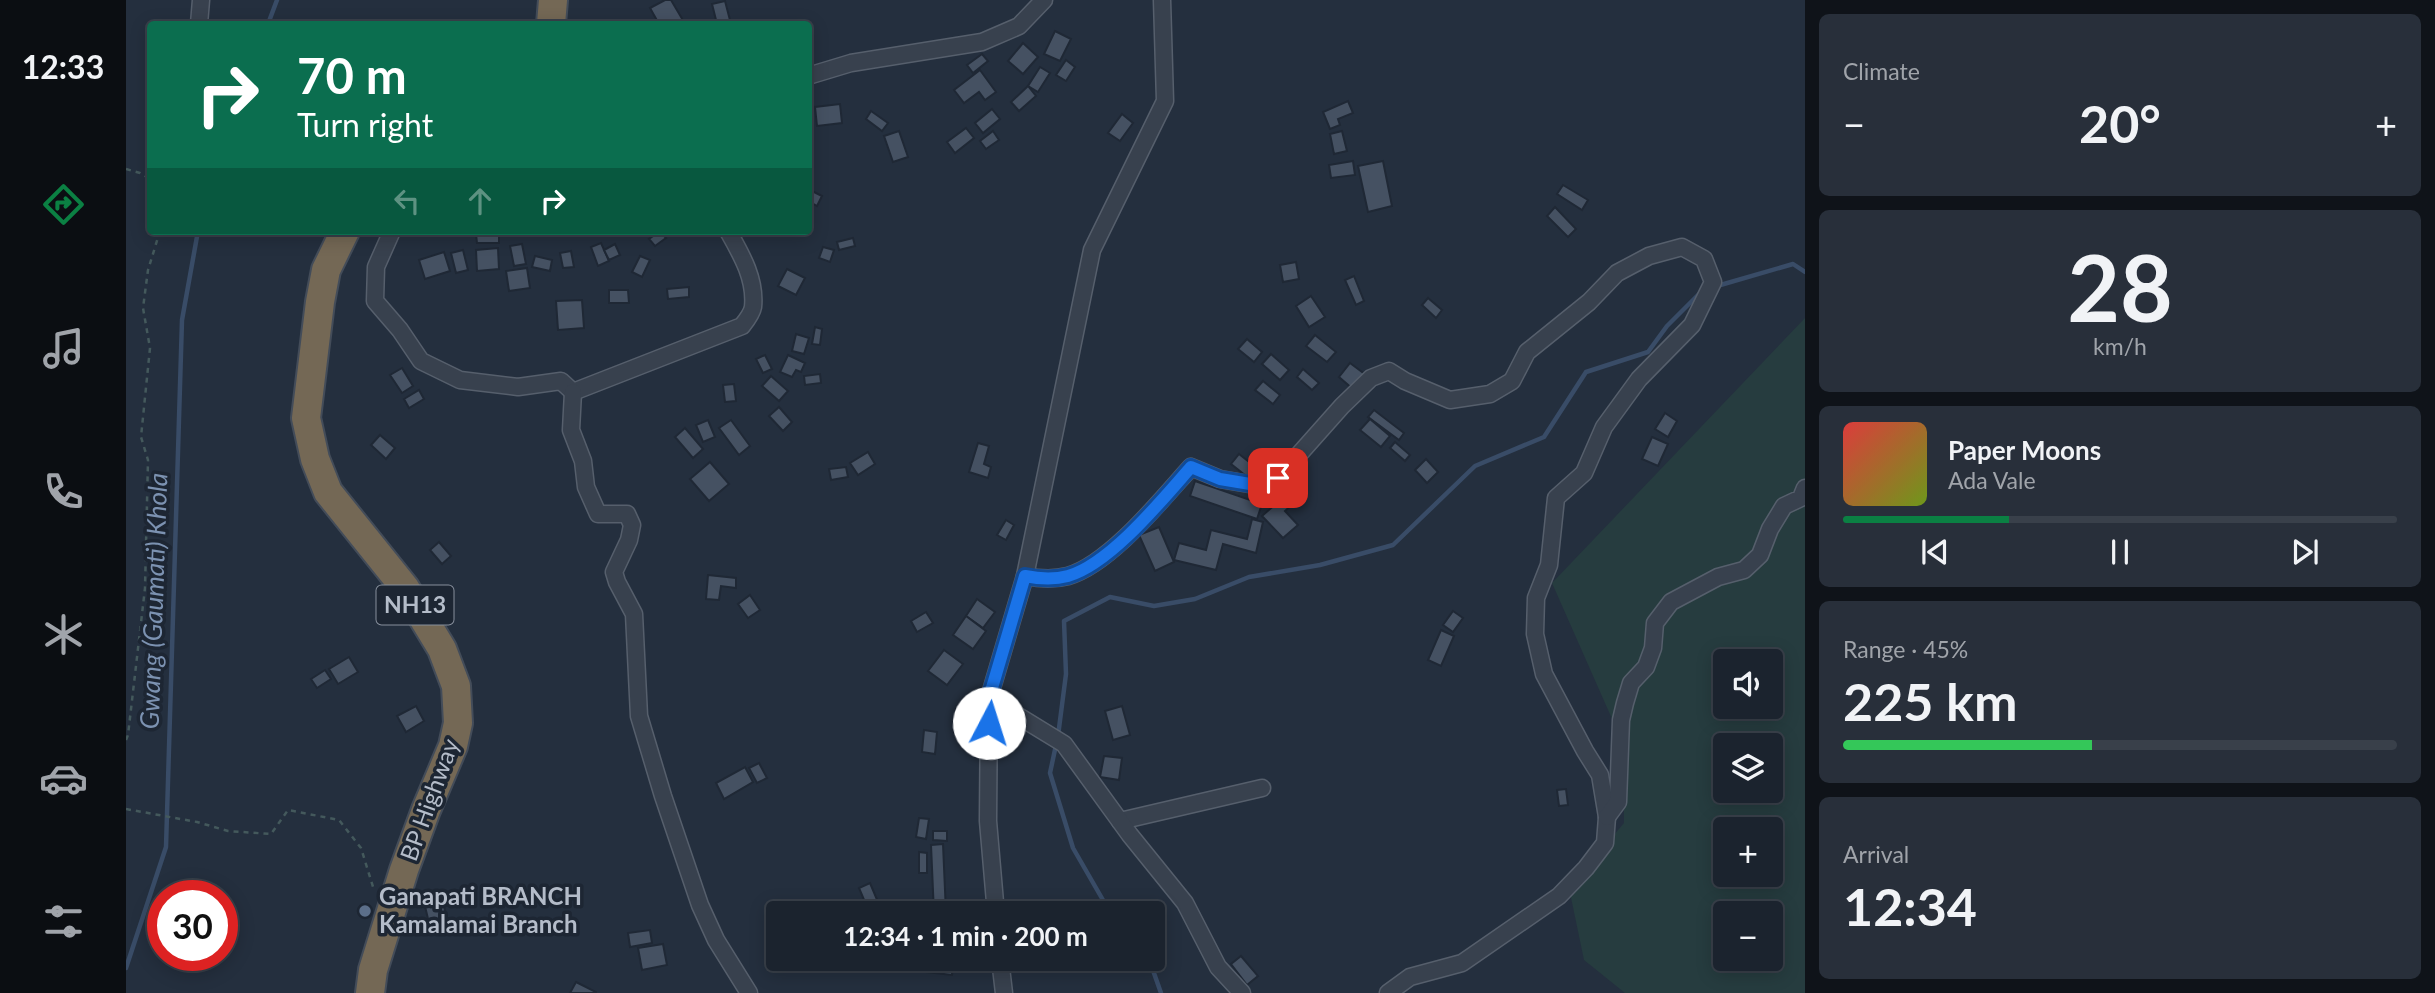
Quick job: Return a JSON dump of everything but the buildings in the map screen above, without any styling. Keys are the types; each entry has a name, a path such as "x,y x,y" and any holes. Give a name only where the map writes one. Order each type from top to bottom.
{"highway":[{"path":"551,21 553,0"},
{"name":"BP Highway","path":"343,235 326,270 320,302 306,418 315,459 328,492 405,588 442,649 456,686 458,723 453,746 404,870 373,970 370,993"}],"street":[{"path":"199,21 201,0"},
{"path":"812,75 851,63 982,42 1019,26 1044,0"},
{"path":"995,901 988,821 989,698 1025,576 1092,250 1164,101 1162,0"},
{"path":"390,235 376,267 375,301 400,330 421,361 460,380 518,387 561,381 573,392"},
{"path":"573,392 742,326 753,309 751,282 744,259 730,235"},
{"path":"1025,576 1044,580 1070,575 1103,557 1191,467 1220,479 1250,484 1278,478 1371,377 1389,371 1405,382 1450,400 1490,394 1512,381 1528,352 1589,302 1617,272 1649,257 1682,247 1704,258 1713,282 1692,325 1639,379 1604,427 1584,472 1556,498 1549,565 1536,598 1535,635 1544,674 1584,751 1600,775 1607,817 1605,843 1559,896 1462,963 1410,976 1388,993"},
{"path":"573,392 571,430 583,461 586,487 598,514 627,514 632,525 629,540 614,572 634,614 639,716 700,905 716,940 749,993"},
{"path":"1607,817 1618,803 1623,712 1631,683 1646,667 1653,648 1655,623 1671,602 1718,578 1744,570 1760,555 1770,529 1784,506 1801,498 1805,488"},
{"path":"989,698 1064,744 1185,903 1218,967 1242,993"},
{"path":"1120,821 1262,788"},
{"path":"1001,971 1004,993"}],"path":[{"path":"126,169 147,177"},
{"path":"126,740 145,588 148,460 141,436 150,348 142,308 148,270 159,235"},
{"path":"126,809 197,822 228,831 271,834 288,810 339,820 361,848 376,896"}],"green space":[{"path":"1805,318 1805,993 1625,993 1584,960 1569,888 1624,823 1624,746 1552,583"}],"waterway":[{"name":"Gwang (Gaumati) Khola","path":"269,21 277,0"},
{"name":"Gwang (Gaumati) Khola","path":"126,968 166,847 182,320 197,235"},
{"path":"1717,286 1793,264 1805,272"},
{"path":"1058,736 1066,674 1064,621 1110,597 1154,606 1195,599 1249,577 1320,565 1393,545 1475,466 1544,437 1586,372 1648,352 1667,326 1699,294"},
{"path":"1056,745 1050,773 1073,848 1104,901"},
{"path":"1153,971 1161,993"}],"place":[{"name":"Ganapati BRANCH Kamalamai Branch","path":"365,911"}],"route":[{"path":"989,723 989,698 1025,576 1044,580 1070,575 1103,557 1191,467 1220,479 1250,484 1278,478"}]}
